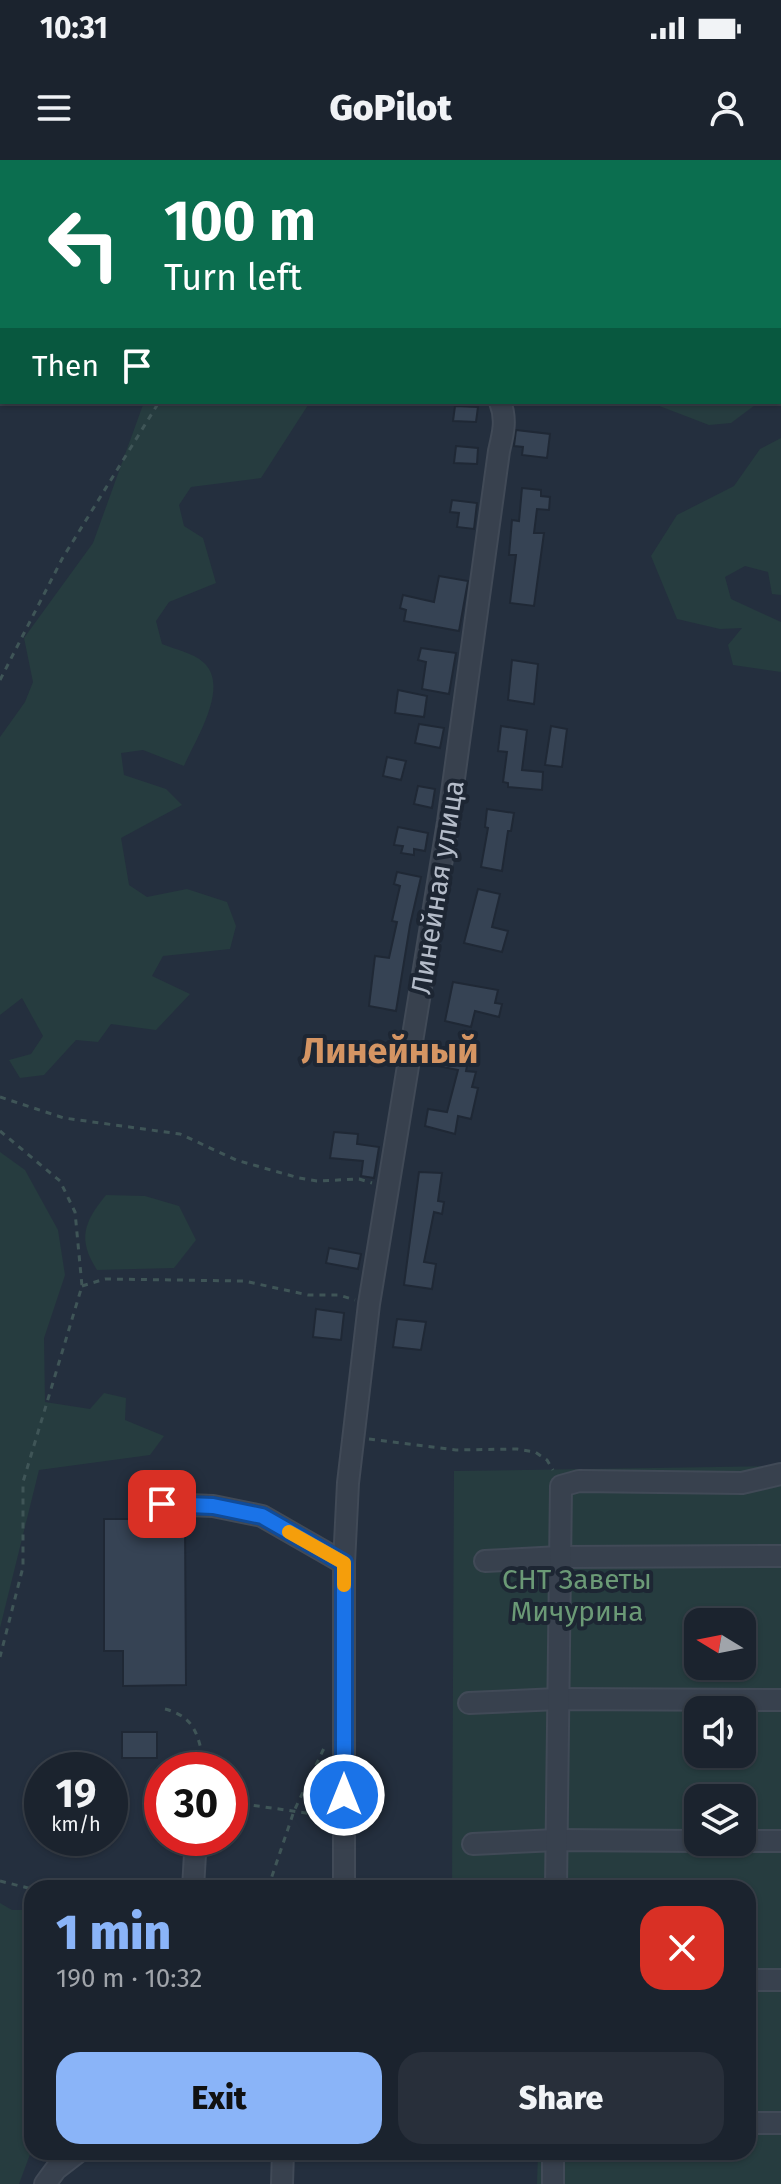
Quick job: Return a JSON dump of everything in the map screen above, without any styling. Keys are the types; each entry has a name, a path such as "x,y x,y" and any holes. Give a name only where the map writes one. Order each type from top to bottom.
{"street":[{"name":"Линейная улица","path":"344,1880 344,1563 348,1483 369,1304 448,822 504,428 501,404"},
{"path":"556,1880 561,1486 579,1481 742,1483 781,1474"},
{"path":"162,1504 213,1506 262,1516 344,1563"},
{"path":"485,1561 560,1557 781,1556"},
{"path":"469,1703 558,1699 781,1700"},
{"path":"473,1844 557,1840 684,1841"},
{"path":"756,1841 781,1841"},
{"path":"193,1880 195,1856"},
{"path":"756,1980 781,1980"},
{"path":"756,2123 781,2123"},
{"path":"45,2184 68,2160"},
{"path":"282,2184 283,2160"},
{"path":"553,2160 553,2184"}],"path":[{"path":"0,680 62,559 158,404"},
{"path":"0,1097 64,1118 180,1134 214,1152 256,1167 317,1181 359,1179 373,1183 389,1194"},
{"path":"0,1131 60,1181 75,1212 82,1286 23,1482 23,1567 0,1657"},
{"path":"82,1286 105,1279 244,1281 308,1295 339,1295 369,1304"},
{"path":"354,1437 456,1450 517,1449 535,1452 547,1460 561,1486"},
{"path":"165,1709 188,1719 194,1726 201,1752"},
{"path":"271,1880 294,1811 326,1744"},
{"path":"248,1805 319,1813 344,1824"},
{"path":"0,1881 24,1887"}],"green space":[{"path":"143,404 309,404 261,478 191,487 179,505 184,526 203,538 216,583 169,602 156,621 162,644 199,659 211,672 212,699 184,766 143,750 121,753 124,775 166,789 182,805 121,838 129,885 147,897 187,889 227,902 236,926 230,949 163,956 152,976 190,994 156,1030 111,1024 98,1042 76,1040 44,1075 20,1078 9,1060 31,1054 43,1036 22,998 0,1015 0,737 25,702 33,682 24,638 93,543"},
{"path":"654,404 756,404 731,423 709,425"},
{"path":"781,438 781,595 772,594 768,572 745,566 725,577 731,599 781,622 781,672 733,665 728,645 742,628 720,629 677,619 651,556 677,515 734,486 760,449"},
{"path":"0,1152 25,1170 58,1230 65,1275 44,1338 45,1402 90,1409 104,1393 126,1398 125,1420 164,1436 150,1455 39,1470 0,1628"},
{"path":"106,1195 145,1196 179,1206 196,1240 174,1268 97,1270 87,1249 86,1231 92,1214"},
{"name":"СНТ Заветы Мичурина","path":"781,1466 781,2184 537,2184 538,2160 756,2160 756,1880 452,1880 454,1471"},
{"path":"0,1903 12,1910 24,1910 24,2160 28,2160 19,2184 0,2184"}],"building":[{"path":"455,406 478,407 476,422 453,421"},
{"path":"516,430 550,434 547,458 522,455 523,447 514,446"},
{"path":"456,446 478,448 477,464 454,463"},
{"path":"522,488 541,490 541,496 550,497 549,510 537,509 534,533 544,533 534,606 510,603 516,555 509,555 512,520 519,521"},
{"path":"452,500 477,503 474,529 457,527 459,513 450,512"},
{"path":"439,576 468,581 459,631 404,621 406,610 400,608 403,595 434,602"},
{"path":"421,648 456,653 449,694 422,689 426,662 418,660"},
{"path":"512,660 538,664 534,704 508,700"},
{"path":"398,690 427,696 424,717 395,713"},
{"path":"419,724 444,728 440,748 415,743"},
{"path":"501,726 527,730 522,770 543,772 542,790 508,787 508,783 503,782 507,752 498,751"},
{"path":"551,726 567,729 562,767 545,765"},
{"path":"387,757 406,761 401,780 383,776"},
{"path":"418,786 435,789 432,808 414,804"},
{"path":"487,809 514,813 502,871 481,867 488,828 485,827"},
{"path":"398,827 428,833 425,851 414,849 414,855 401,853 403,846 394,845"},
{"path":"397,872 421,877 396,1011 369,1006 375,956 389,958 397,922 392,921 400,886 394,884"},
{"path":"478,889 500,894 492,927 508,931 502,952 464,943"},
{"path":"453,982 498,990 495,1003 502,1004 499,1017 475,1011 471,1027 445,1021"},
{"path":"442,1049 469,1056 466,1071 476,1072 472,1087 478,1088 471,1119 458,1116 455,1134 425,1126 428,1109 447,1112 458,1070 438,1066"},
{"path":"334,1132 358,1134 357,1144 379,1147 374,1178 361,1176 363,1161 330,1158"},
{"path":"419,1172 442,1173 438,1201 444,1202 442,1214 434,1212 424,1262 436,1264 432,1289 404,1285"},
{"path":"329,1248 361,1254 358,1269 326,1263"},
{"path":"316,1309 344,1313 341,1340 313,1337"},
{"path":"397,1319 426,1322 421,1350 393,1347"},
{"path":"104,1519 185,1519 186,1685 123,1686 123,1651 104,1651"},
{"path":"122,1732 157,1732 157,1752 144,1752 144,1758 128,1758 128,1752 122,1752"}],"slow traffic":[{"path":"289,1532 344,1563 344,1585"}],"district":[{"name":"Линейный","path":"390,1050"}],"route":[{"path":"162,1504 213,1506 262,1516 344,1563 344,1795"}]}
